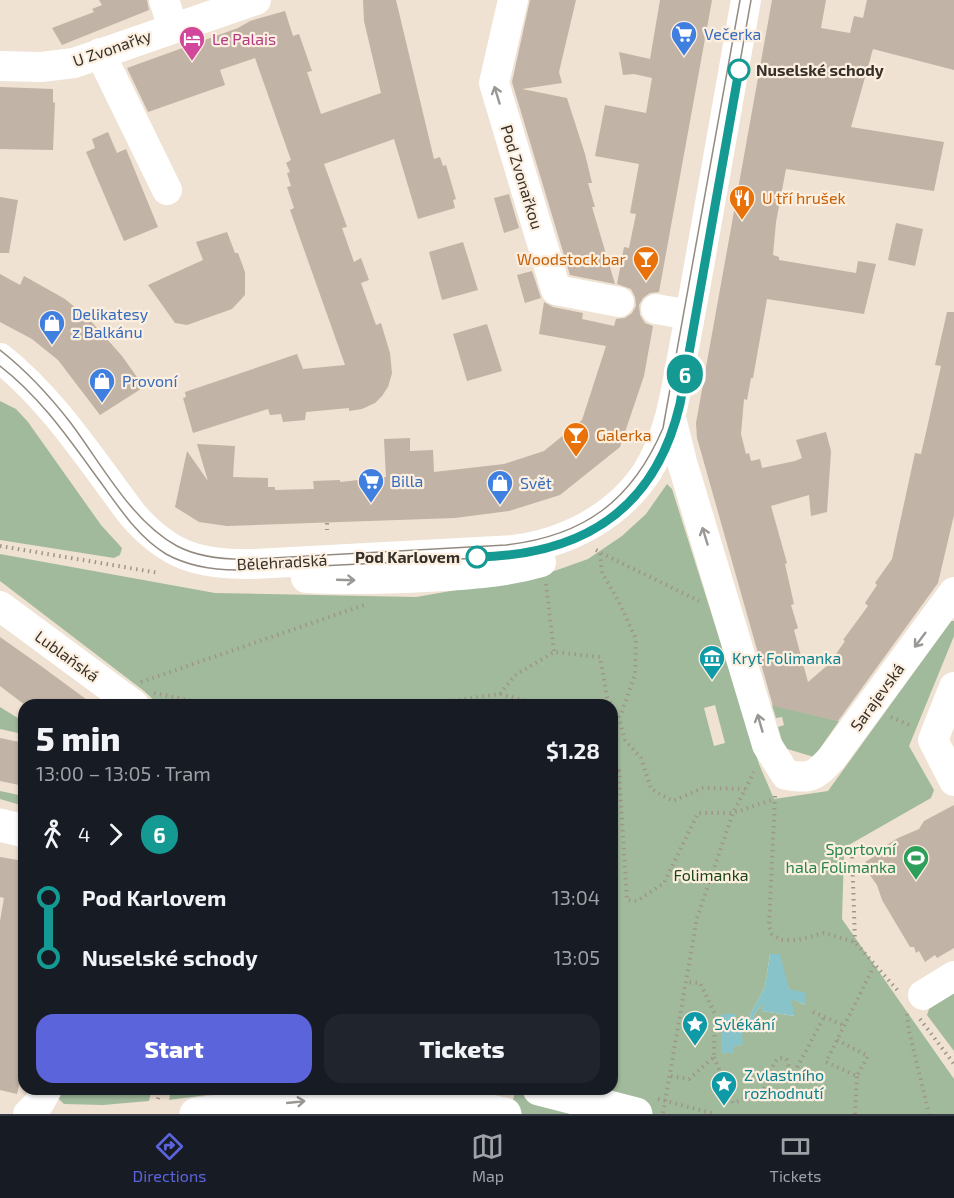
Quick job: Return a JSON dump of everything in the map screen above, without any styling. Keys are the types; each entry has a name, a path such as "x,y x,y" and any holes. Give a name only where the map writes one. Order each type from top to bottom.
{"main road":[{"path":"0,825 18,830"},
{"path":"575,1095 647,1107"},
{"path":"196,1114 346,1098 433,1102 505,1114"}],"street":[{"name":"U Zvonařky","path":"0,66 41,67 74,63 100,53 168,14 256,0"},
{"name":"Pod Zvonařkou","path":"513,0 494,83 556,290 619,302"},
{"name":"Bělehradská","path":"0,358 28,382 48,404 146,531 161,543 186,556 205,562 238,564 528,548 559,539 592,524 613,509 632,490 654,460 671,418 746,0"},
{"path":"100,53 167,190"},
{"path":"656,309 690,315"},
{"path":"671,418 682,462 780,787"},
{"name":"Sarajevská","path":"780,787 816,775 832,758 954,592"},
{"name":"Lublaňská","path":"0,606 138,693"},
{"path":"954,687 933,740 954,781"},
{"path":"913,1005 954,976"},
{"path":"28,1114 44,1095"}],"path":[{"path":"327,524 327,530"},
{"path":"0,546 159,573"},
{"path":"594,549 705,604"},
{"path":"600,552 603,573 636,639 635,675 620,718"},
{"path":"546,583 554,652"},
{"path":"138,693 368,604"},
{"path":"500,694 514,676 554,652 600,657 608,699"},
{"path":"138,693 175,699"},
{"path":"465,699 500,694 519,699"},
{"path":"883,712 916,728"},
{"path":"618,715 624,740 641,758 651,789 673,801 703,788 745,789"},
{"path":"663,1114 698,918 733,813 767,745"},
{"path":"618,771 627,900 637,901 664,883 698,813 733,813 780,787"},
{"path":"780,787 769,926 772,934 781,940 798,940 824,933 855,942 874,966 913,1005 954,1064"},
{"path":"852,851 855,942"},
{"path":"857,1076 826,1062 874,966"},
{"path":"687,982 700,983 715,1014 714,1057 733,1102 763,1089 778,1058 787,1060 792,1077 824,1017"},
{"path":"913,1005 909,1031 929,1114"},
{"path":"813,1012 843,1025"},
{"path":"837,1040 867,1056 857,1076 855,1114"},
{"path":"671,1076 689,1079 714,1057"},
{"path":"158,1099 159,1095"},
{"path":"647,1107 715,1114"}],"green space":[{"path":"0,401 16,409 28,422 101,525 122,548 120,555 114,558 0,540"},
{"name":"Folimanka","path":"667,484 672,489 759,764 774,799 828,791 951,621 954,621 954,636 909,746 934,790 931,798 847,846 844,854 842,919 954,1079 954,1114 509,1114 514,1095 618,1095 618,699 153,699 0,581 0,554 215,593 416,597 543,575 588,559 622,536 646,514","holes":["715,705 725,743 714,746 704,708","770,954 789,989 805,1005 790,998 794,1016 762,1011 764,1000 753,1017 756,1021 741,1034 742,1044 734,1047 721,1014 735,1029 751,1017 765,987"]},
{"path":"772,705 839,721 814,757 784,748 778,727 784,725 782,717 776,718"},
{"path":"0,707 18,718 18,733 0,729"},
{"path":"0,791 18,795 18,804 0,799"},
{"path":"954,987 954,1051 927,1015 932,1000"},
{"path":"60,1095 150,1095 149,1101 103,1105 64,1104 59,1099"},
{"path":"170,1095 206,1095 169,1100"}],"water":[{"path":"770,954 780,954 789,989 806,993 806,1005 791,999 795,1016 762,1011 763,1002 753,1017 756,1020 742,1034 743,1044 734,1047 734,1053 721,1053 721,1014 736,1014 736,1029 751,1017 765,987"}],"building":[{"path":"99,0 147,0 149,10 62,45 52,28 94,12 92,9 102,5"},
{"path":"363,0 396,0 434,159 440,157 443,166 446,165 456,199 453,200 455,208 418,219 394,139 324,164 347,227 342,228 354,262 361,258 369,280 361,283 376,325 381,323 390,353 392,373 388,387 375,403 362,409 306,412 305,420 283,422 281,414 270,415 268,409 193,433 183,398 186,397 185,392 297,354 303,369 345,365 290,210 294,208 287,187 291,186 287,173 290,172 286,163 291,160 255,58 220,70 225,85 148,112 127,68 238,28 250,21 285,11 293,36 299,34 312,71 307,72 321,114 381,93 364,21"},
{"path":"530,0 576,0 559,72 562,83 522,89 567,98 585,154 592,183 588,183 595,207 592,207 615,284 570,275 512,82"},
{"path":"660,0 712,0 659,292 650,293 639,305 640,315 645,323 653,326 644,376 620,447 560,495 509,511 455,518 227,526 199,522 175,507 187,451 208,481 197,444 235,446 233,477 268,478 268,487 275,487 275,490 314,489 313,481 340,480 340,482 386,477 384,439 410,438 410,451 433,450 434,472 504,464 544,451 582,420 606,346 539,334 544,302 553,307 583,313 582,319 614,326 616,319 625,318 636,306 631,289 617,284 624,247 629,248 636,214 630,213 639,164 595,156 605,105 646,113 652,78 634,74 623,75 619,52 650,59"},
{"path":"772,0 826,0 821,28 850,33 854,16 863,18 867,0 954,0 954,70 873,49 851,127 944,142 934,191 786,169 776,222 773,255 779,257 779,260 856,273 858,261 876,264 864,314 767,299 753,378 751,378 747,400 744,399 741,434 746,454 749,453 751,461 760,459 762,468 802,458 796,440 826,432 831,451 827,512 811,516 809,495 771,506 787,563 785,564 794,604 791,605 798,628 794,630 808,682 829,664 845,641 843,640 868,606 865,603 877,585 875,583 892,559 915,453 921,454 941,366 935,365 947,312 954,312 954,515 938,583 838,721 773,706 697,438 696,423"},
{"path":"0,87 53,89 53,102 55,103 53,150 0,149"},
{"path":"108,132 117,153 126,149 158,227 124,241 86,152 95,148 92,139"},
{"path":"509,194 519,228 504,233 494,198"},
{"path":"0,197 18,200 9,253 0,253"},
{"path":"896,223 923,229 915,266 888,260"},
{"path":"227,232 245,272 245,295 232,309 187,325 175,323 148,285 203,260 196,242"},
{"path":"463,242 478,290 442,300 429,252"},
{"path":"532,271 541,298 525,303 517,275"},
{"path":"0,274 20,285 24,276 65,299 89,319 122,356 144,387 100,415 58,360 32,339 0,322"},
{"path":"487,324 502,371 467,381 453,334"},
{"path":"0,637 86,699 18,700 0,686"},
{"path":"0,738 18,742 18,785 0,781"},
{"name":"Sportovní hala Folimanka","path":"954,805 954,948 937,958 935,955 925,962 919,951 916,953 914,947 910,947 882,900 877,885 869,874 872,872 865,862 875,856 874,853 898,838 919,829 924,821"},
{"path":"0,857 18,860 17,1094 0,1090 0,921 4,898 0,897"}],"tram line":[{"path":"0,350 54,402 118,490 145,522 177,546 204,556 253,559 506,545 559,533 582,523 620,495 651,454 663,428 740,0"},
{"path":"0,366 52,417 136,529 166,554 192,564 237,570 501,557 534,552 589,532 633,497 650,475 665,448 677,417 751,0"},
{"name":"6","path":"477,557 501,557 549,549 591,531 626,504 642,487 657,464 669,441 680,404 739,70"}],"place":[{"name":"Večerka","path":"684,57"},
{"name":"Le Palais","path":"192,62"},
{"name":"Nuselské schody","path":"739,70"},
{"name":"U tří hrušek","path":"742,221"},
{"name":"Woodstock bar","path":"646,282"},
{"name":"Delikatesy z Balkánu","path":"52,346"},
{"name":"Provoní","path":"102,404"},
{"name":"Galerka","path":"576,458"},
{"name":"Billa","path":"371,504"},
{"name":"Svět","path":"500,506"},
{"name":"Pod Karlovem","path":"477,557"},
{"name":"Kryt Folimanka","path":"712,681"},
{"name":"Sportovní hala Folimanka","path":"916,881"},
{"name":"Svlékání","path":"695,1047"},
{"name":"Z vlastního rozhodnutí","path":"724,1107"}]}
